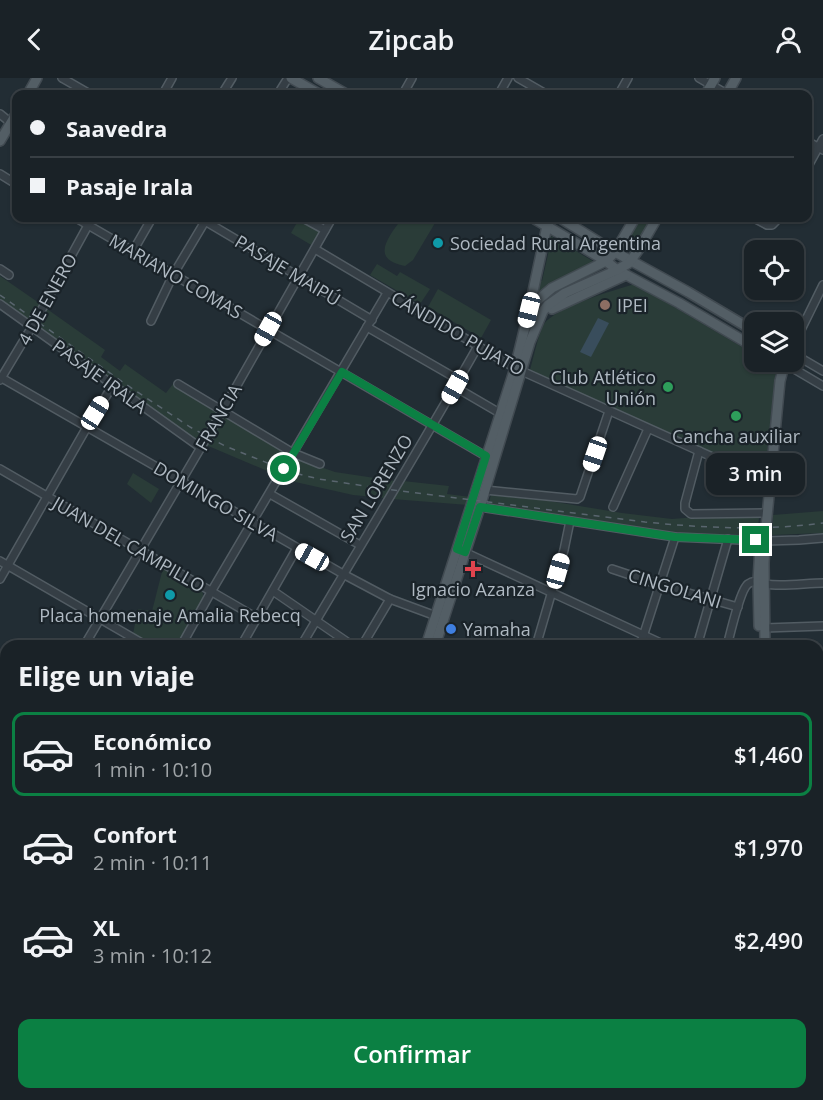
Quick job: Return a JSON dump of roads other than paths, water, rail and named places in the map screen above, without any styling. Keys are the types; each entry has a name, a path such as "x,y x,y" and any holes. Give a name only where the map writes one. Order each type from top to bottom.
{"main road":[{"path":"290,78 312,90"},
{"path":"318,78 339,90"},
{"path":"0,141 12,127"},
{"path":"518,370 549,222 622,272 744,340"},
{"path":"566,222 744,325"},
{"path":"529,310 552,288 606,261 615,252 633,222"},
{"path":"437,640 461,550 518,370 540,318 548,305 565,294 622,272 632,261 655,222"},
{"path":"679,303 688,292"},
{"path":"689,309 698,298"},
{"path":"763,540 781,372"},
{"path":"428,640 461,550 480,507 490,458"},
{"path":"759,640 764,513 769,486"},
{"path":"761,583 765,640"}],"street":[{"path":"62,78 83,90"},
{"path":"518,78 539,90"},
{"path":"699,78 711,86"},
{"path":"0,114 12,123"},
{"path":"812,161 821,149 823,139"},
{"name":"4 DE ENERO","path":"1,378 32,327 89,222"},
{"name":"MARIANO COMAS","path":"91,222 173,275 490,458"},
{"path":"133,251 150,222"},
{"path":"151,321 173,275 204,222"},
{"name":"PASAJE MAIPÚ","path":"211,222 372,320"},
{"path":"310,222 325,230"},
{"name":"FRANCIA","path":"88,640 330,222"},
{"path":"761,222 767,225 775,222"},
{"name":"CÁNDIDO PUJATO","path":"315,249 518,370 699,451 769,486"},
{"path":"0,269 9,275"},
{"path":"804,324 823,285"},
{"path":"184,640 387,293"},
{"name":"PASAJE IRALA","path":"0,304 201,448"},
{"path":"367,327 504,415"},
{"name":"SAN LORENZO","path":"305,640 478,346"},
{"path":"804,360 823,370"},
{"path":"800,372 823,386"},
{"name":"DOMINGO SILVA","path":"1,378 297,549 390,599 436,616"},
{"path":"178,384 293,453 320,464"},
{"path":"0,579 113,385"},
{"path":"485,490 577,499 580,497 609,411"},
{"path":"613,507 648,429"},
{"path":"699,451 685,509 692,514 764,513"},
{"name":"JUAN DEL CAMPILLO","path":"0,469 257,618"},
{"path":"270,494 360,545"},
{"path":"480,507 675,537 763,540 823,538"},
{"path":"538,640 570,521"},
{"path":"642,640 675,537"},
{"path":"699,640 728,539"},
{"path":"244,640 297,549"},
{"path":"461,550 654,640"},
{"path":"0,561 137,640"},
{"name":"CINGOLANI","path":"612,569 738,607"},
{"path":"729,640 744,588 751,582 823,583"},
{"path":"273,591 344,640"},
{"path":"366,640 390,599"},
{"path":"765,628 823,627"}],"water":[{"path":"598,318 609,323 591,357 580,352"}],"railway":[{"path":"0,295 190,427 225,446 290,472 378,488 645,522 734,528 823,523"}],"place":[{"name":"Sociedad Rural Argentina","path":"438,243"},
{"name":"IPEI","path":"605,305"},
{"name":"Club Atlético Unión","path":"668,387"},
{"name":"Cancha auxiliar","path":"736,416"},
{"name":"Ignacio Azanza","path":"473,569"},
{"name":"Placa homenaje Amalia Rebecq","path":"170,595"},
{"name":"Yamaha","path":"451,629"}]}
